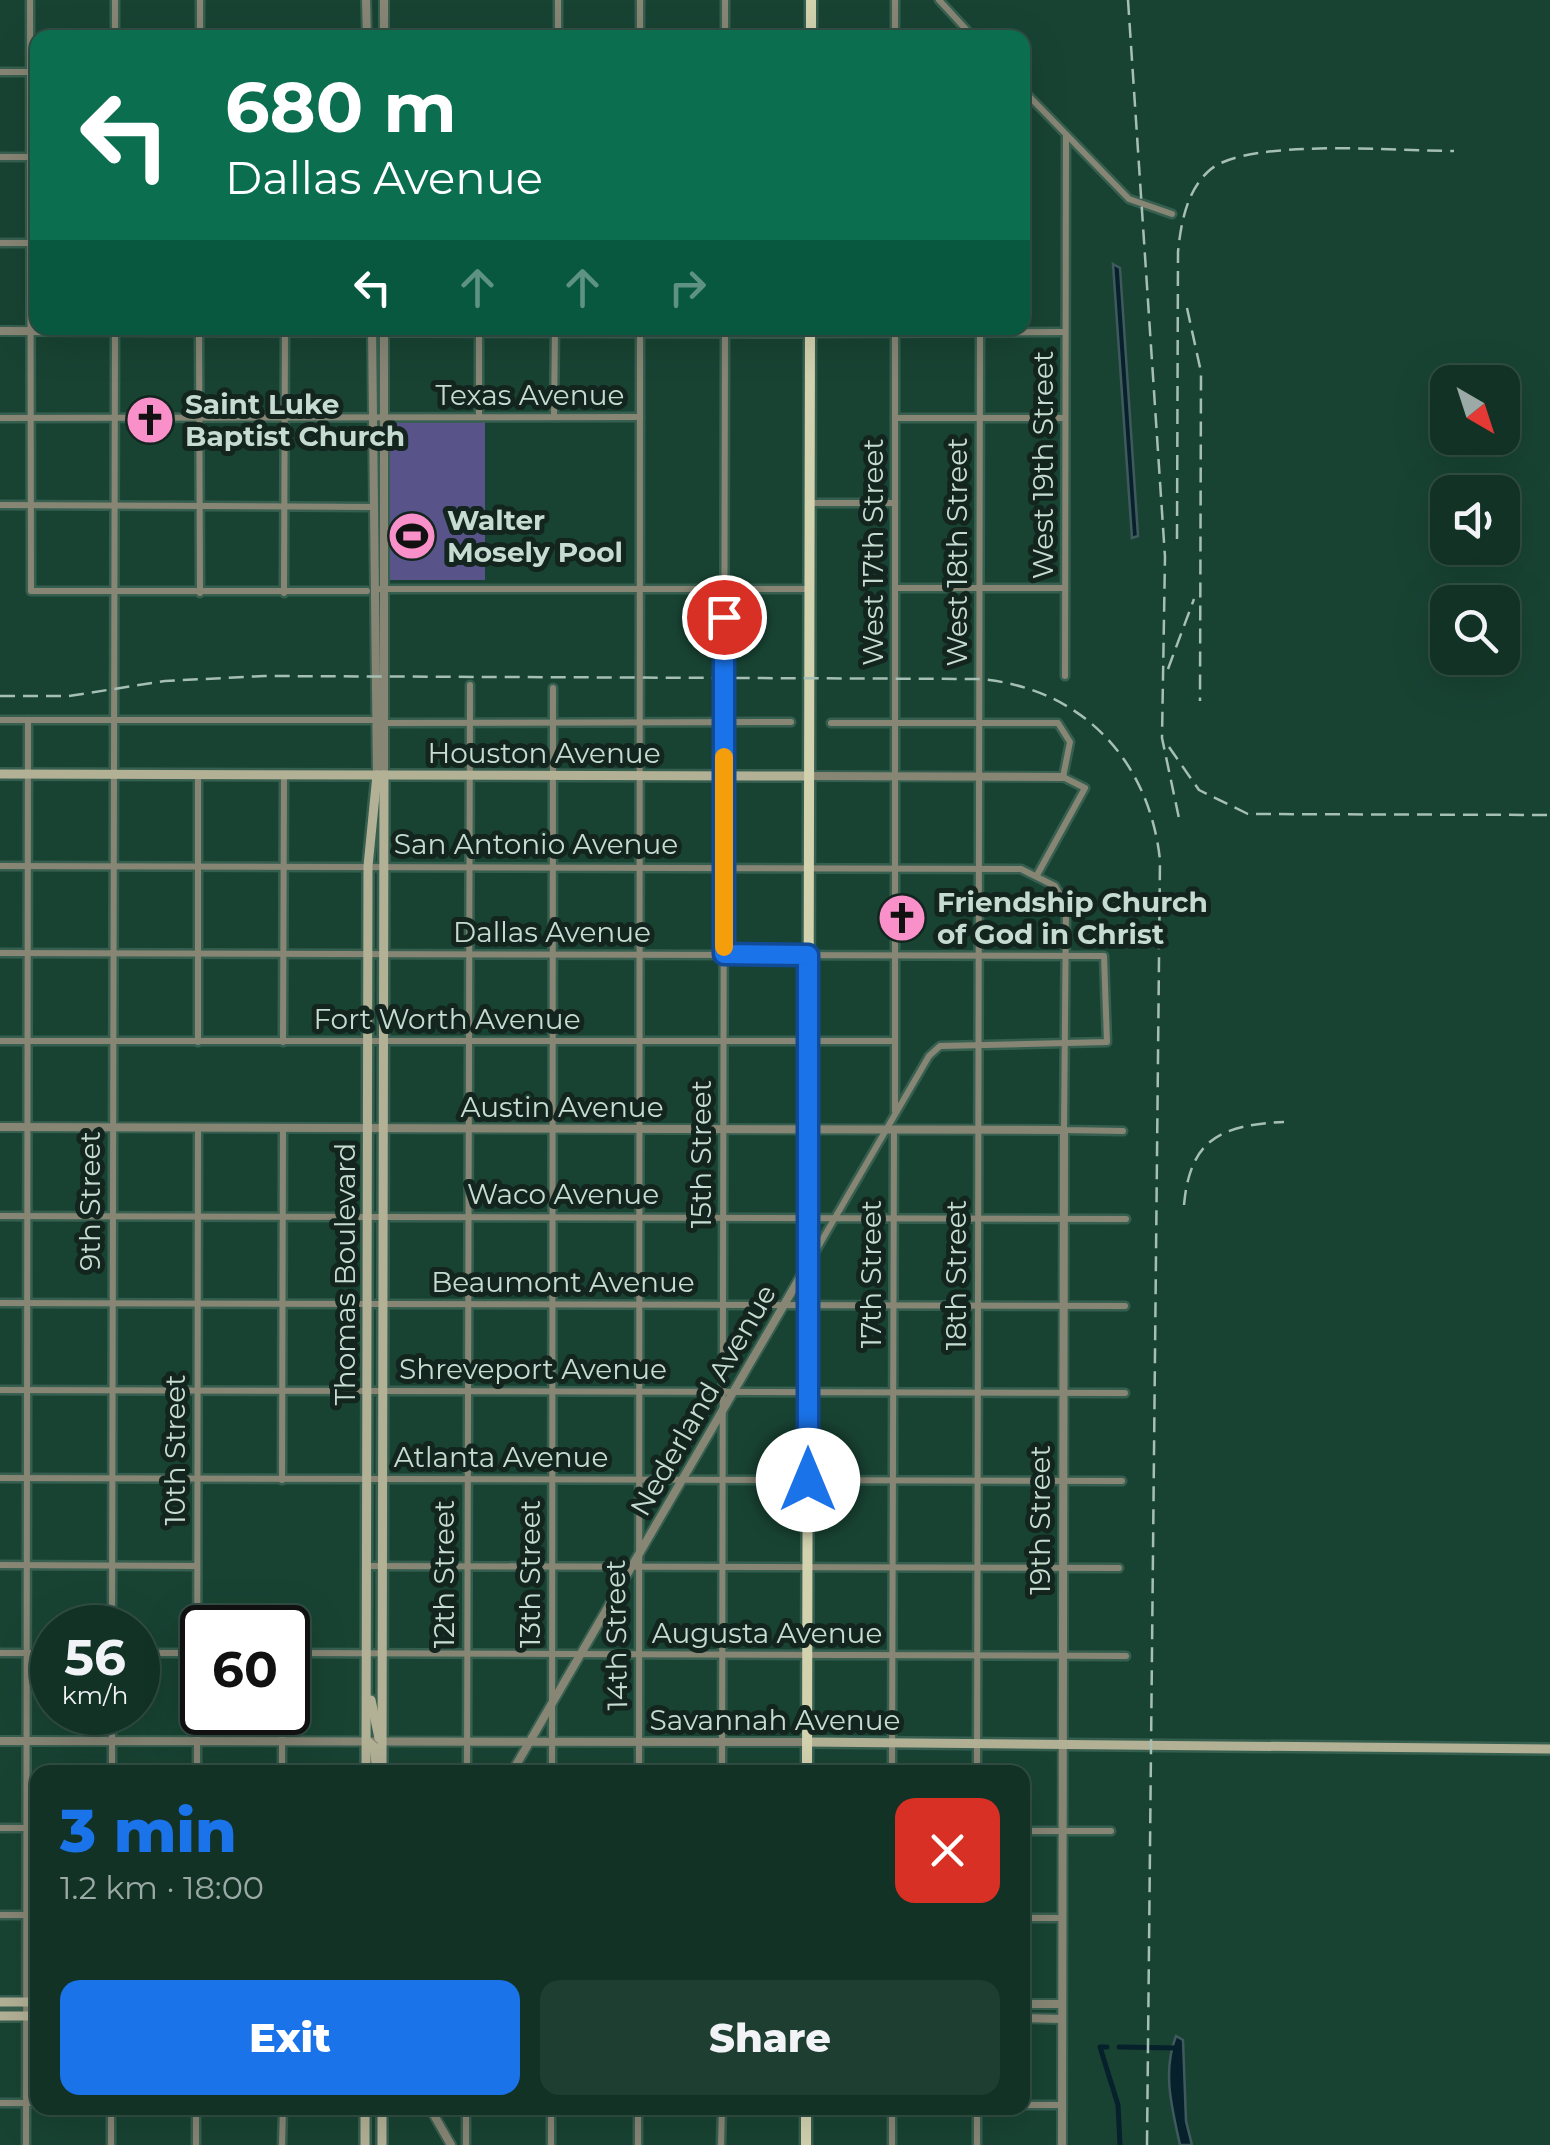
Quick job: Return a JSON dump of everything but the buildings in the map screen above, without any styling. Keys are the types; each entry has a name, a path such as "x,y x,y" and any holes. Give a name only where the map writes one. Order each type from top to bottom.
{"main road":[{"path":"811,30 812,0"},
{"path":"807,1765 810,335"},
{"name":"Houston Avenue","path":"0,774 809,776"},
{"name":"Thomas Boulevard","path":"366,1765 368,866 380,775"},
{"name":"Thomas Boulevard","path":"380,775 384,866 380,1765"},
{"path":"366,1688 377,1735 382,1741"},
{"path":"366,1741 374,1747 378,1765"},
{"name":"Savannah Avenue","path":"807,1742 1550,1749"},
{"path":"0,2002 30,2002"},
{"path":"0,2016 30,2016"},
{"path":"365,2115 365,2145"},
{"path":"382,2115 382,2145"},
{"path":"806,2115 806,2145"}],"street":[{"path":"30,0 31,30"},
{"path":"116,0 116,30"},
{"path":"200,0 200,30"},
{"path":"366,0 367,30"},
{"path":"384,0 384,30"},
{"path":"558,0 558,30"},
{"path":"640,0 640,30"},
{"path":"725,0 725,30"},
{"path":"896,0 896,30"},
{"path":"939,0 967,30"},
{"path":"0,72 30,72"},
{"path":"1030,97 1129,199 1172,214"},
{"name":"West 19th Street","path":"1065,676 1066,135"},
{"path":"0,157 30,157"},
{"path":"0,243 30,244"},
{"path":"30,313 30,591 114,594 375,589 810,589"},
{"path":"0,331 29,330"},
{"path":"1030,331 1065,332"},
{"name":"9th Street","path":"112,1605 114,335"},
{"path":"199,335 200,593"},
{"path":"284,593 285,335"},
{"path":"372,335 380,775"},
{"path":"375,589 384,335"},
{"path":"479,335 479,417"},
{"path":"554,417 555,335"},
{"name":"14th Street","path":"639,1765 640,1655 635,1564 640,1393 640,335"},
{"name":"15th Street","path":"725,335 723,1304 728,1392"},
{"name":"West 17th Street","path":"895,335 895,776"},
{"name":"West 18th Street","path":"979,777 980,335"},
{"name":"Texas Avenue","path":"0,418 640,418"},
{"path":"894,418 1065,418"},
{"path":"810,503 894,503"},
{"path":"0,505 373,507"},
{"path":"895,588 1065,588"},
{"name":"12th Street","path":"467,1765 470,685"},
{"name":"13th Street","path":"552,1765 553,688"},
{"path":"0,720 791,722"},
{"path":"28,720 26,1915 30,1973"},
{"path":"831,723 1058,723 1066,729 1070,742 1063,777"},
{"path":"198,774 198,1042"},
{"path":"283,1042 284,775"},
{"name":"Houston Avenue","path":"809,776 1063,777 1085,788 1036,875"},
{"path":"895,776 895,1114"},
{"name":"18th Street","path":"977,1765 979,777"},
{"name":"San Antonio Avenue","path":"0,866 980,868 1036,875 1063,895"},
{"name":"19th Street","path":"1062,2145 1063,895"},
{"name":"Dallas Avenue","path":"0,953 1104,956 1108,1042 1064,1043"},
{"name":"Fort Worth Avenue","path":"0,1041 894,1041"},
{"name":"Nederland Avenue","path":"516,1765 635,1564 723,1409 728,1392 890,1130 895,1114 934,1050 948,1043 979,1043"},
{"path":"979,1043 1064,1043"},
{"name":"Austin Avenue","path":"0,1127 1123,1131"},
{"name":"10th Street","path":"198,1128 198,1605"},
{"path":"282,1480 283,1128"},
{"name":"17th Street","path":"890,1130 894,1218 892,1765"},
{"name":"Waco Avenue","path":"0,1216 1126,1219"},
{"name":"Beaumont Avenue","path":"0,1303 1125,1306"},
{"name":"Shreveport Avenue","path":"0,1390 1126,1393"},
{"path":"722,1765 723,1409"},
{"name":"Atlanta Avenue","path":"0,1478 1122,1481"},
{"path":"0,1565 197,1566"},
{"path":"367,1566 1120,1568"},
{"path":"0,1653 30,1653"},
{"name":"Augusta Avenue","path":"310,1654 1126,1656"},
{"path":"112,1735 112,1765"},
{"name":"10th Street","path":"197,1735 197,1765"},
{"path":"282,1735 282,1765"},
{"name":"Savannah Avenue","path":"0,1741 807,1742"},
{"path":"0,1828 30,1828"},
{"path":"1030,1831 1112,1831"},
{"path":"0,1916 30,1915"},
{"path":"1030,1918 1062,1918"},
{"path":"1030,2004 1062,2004"},
{"path":"1030,2018 1062,2018"},
{"path":"26,2145 30,2045"},
{"path":"0,2103 30,2103"},
{"path":"1030,2105 1062,2105"},
{"path":"111,2115 111,2145"},
{"path":"196,2115 196,2145"},
{"path":"282,2115 282,2145"},
{"path":"434,2115 452,2145"},
{"path":"466,2115 466,2145"},
{"path":"551,2115 551,2145"},
{"path":"638,2115 638,2145"},
{"path":"722,2115 722,2145"},
{"path":"892,2115 892,2145"},
{"path":"977,2115 977,2145"}],"shaded area":[{"path":"485,421 485,580 390,580 389,422"}],"water":[{"path":"1113,264 1120,268 1138,536 1132,538"},
{"path":"1176,2036 1183,2040 1186,2121 1192,2145 1180,2145 1172,2104 1169,2077"}],"waterway":[{"path":"1107,2047 1100,2047 1118,2105 1120,2145"},
{"path":"1119,2047 1177,2048"}],"railway":[{"path":"1128,0 1165,557 1162,738 1180,823"},
{"path":"1177,539 1178,252 1183,218 1196,186 1211,169 1230,159 1258,153 1326,148 1454,151"},
{"path":"1187,308 1201,372 1200,701"},
{"path":"1168,669 1194,599"},
{"path":"0,696 69,696 165,681 264,676 980,679 1016,685 1049,697 1104,735 1125,761 1141,790 1160,860 1147,2145"},
{"path":"1169,747 1199,790 1248,814 1550,815"},
{"path":"1184,1205 1193,1164 1213,1140 1243,1127 1284,1122"}],"slow traffic":[{"path":"724,757 724,947"}],"place":[{"name":"Saint Luke Baptist Church","path":"150,420"},
{"name":"Walter Mosely Pool","path":"412,536"},
{"name":"Friendship Church of God in Christ","path":"902,918"}],"route":[{"path":"724,617 724,954 808,955 808,1480"}]}
